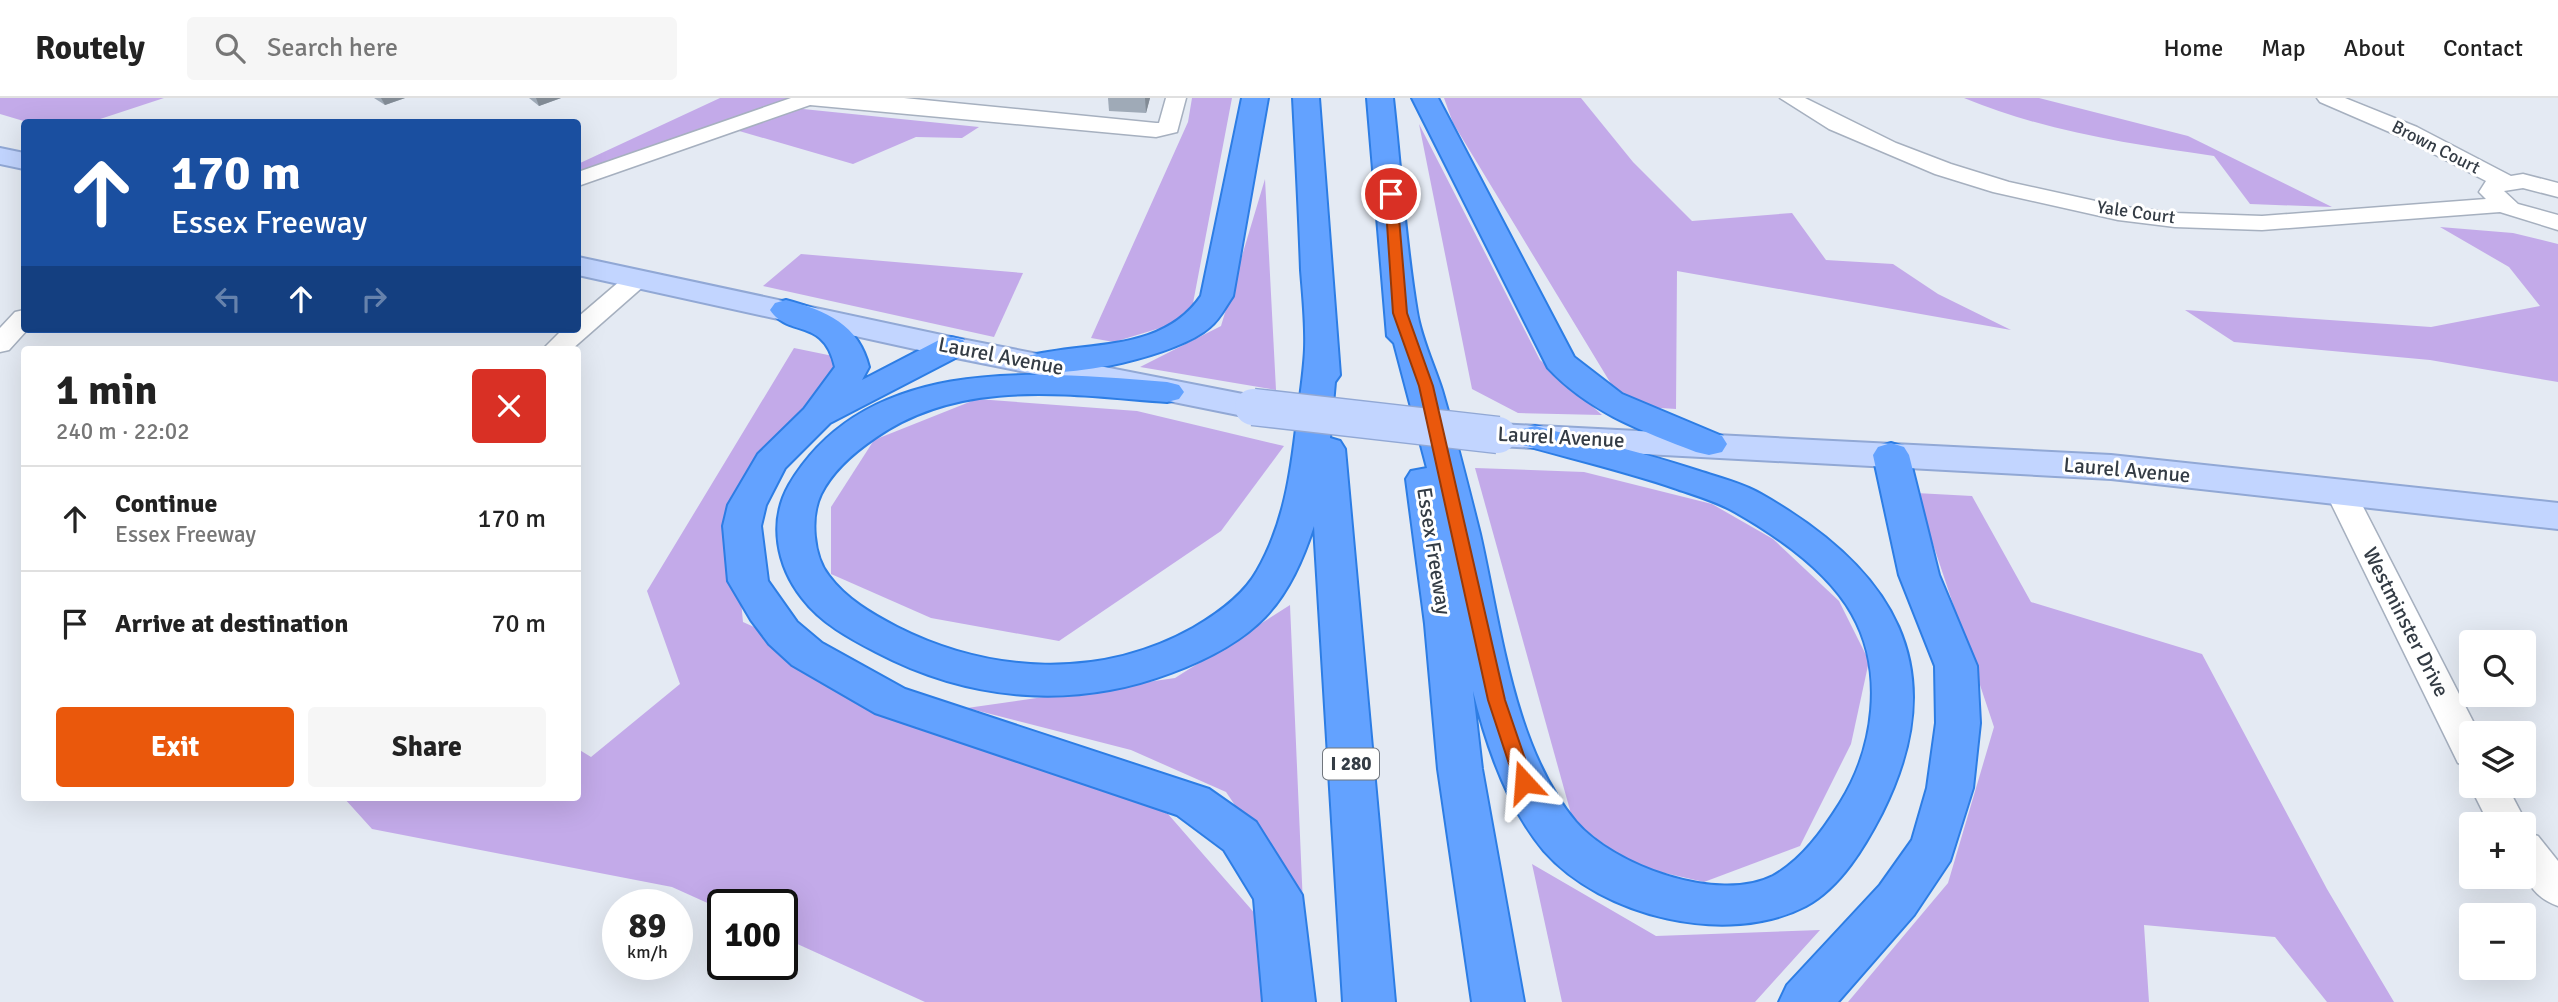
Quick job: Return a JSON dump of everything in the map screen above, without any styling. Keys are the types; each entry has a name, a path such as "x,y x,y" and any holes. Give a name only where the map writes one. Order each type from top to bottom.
{"highway":[{"path":"1040,363 1133,350 1174,335 1198,322 1217,296 1255,98"},
{"name":"I 280","path":"1306,98 1321,351 1369,1002"},
{"name":"Essex Freeway","path":"1380,98 1408,387 1445,624 1460,769 1498,1002"},
{"path":"1425,98 1560,360 1572,376 1584,387 1630,413 1709,444"},
{"path":"786,310 826,326 847,346 852,356 851,373 816,417 771,462 747,505 742,526 748,581 783,633 807,654 890,701 1193,802 1231,829 1240,836 1278,895 1289,1002"},
{"path":"1400,313 1426,386 1496,700 1524,782 1560,836 1597,865 1637,889 1692,904 1743,905 1790,891 1830,857 1861,811 1888,751 1895,698 1890,657 1874,614 1842,574 1793,532 1742,499 1672,474 1517,436"},
{"path":"816,417 951,347"},
{"path":"1167,392 1027,384 975,387 937,395 897,409 840,445 810,479 801,496 795,531 802,566 826,598 863,627 901,648 975,675 1008,681 1098,680 1192,648 1252,605 1273,578 1308,487 1321,351"},
{"path":"1805,1002 1897,900 1933,847 1950,788 1958,723 1955,666 1919,575 1891,455"}],"main road":[{"path":"0,156 21,160"},
{"name":"Laurel Avenue","path":"581,267 951,347 1253,407 1517,436 2111,467 2558,516"}],"street":[{"path":"581,178 808,99 887,100 1156,130 1169,127 1176,98"},
{"name":"Yale Court","path":"1790,98 1845,129 1925,162 2019,191 2121,211 2225,223 2290,223 2503,193"},
{"name":"Brown Court","path":"2327,98 2409,132 2503,193 2524,215 2558,223"},
{"name":"Brown Court","path":"2503,193 2524,181 2558,190"},
{"path":"581,328 636,280"},
{"path":"0,344 21,320"},
{"path":"560,346 575,333"},
{"name":"Westminster Drive","path":"2340,491 2459,729"},
{"path":"2536,862 2558,889"}],"shaded area":[{"path":"0,98 164,98 100,119 21,120 0,114"},
{"path":"720,98 809,98 803,109 979,127 962,138 916,137 853,164 722,126 581,175 581,163"},
{"path":"1192,98 1232,98 1190,319 1114,342 1091,338 1188,122"},
{"path":"1444,98 1581,98 1633,162 1692,221 1792,213 1826,260 1893,264 1938,294 2011,330 1677,271 1676,409 1645,407 1619,397 1453,123"},
{"path":"1964,98 2039,98 2188,136 2332,207 2250,204 2214,156 2056,128"},
{"path":"1419,124 1540,360 1602,415 1518,413 1472,389"},
{"path":"1265,179 1276,390 1140,367 1221,326"},
{"path":"2440,227 2513,233 2558,244 2558,382 2430,360 2234,342 2185,310 2431,327 2540,306 2509,267"},
{"path":"801,254 1023,273 994,337 763,286"},
{"path":"794,348 833,356 841,365 732,504 743,622 1168,814 1264,924 1267,1002 925,1002 798,944 798,889 707,889 707,903 693,896 693,889 676,889 372,829 347,801 581,801 581,751 591,757 680,684 647,591"},
{"path":"977,399 1137,411 1284,446 1221,531 1059,641 931,618 831,574 831,507 874,440"},
{"path":"1475,468 1584,472 1712,504 1773,539 1839,601 1869,661 1851,744 1800,846 1704,882 1634,866 1573,821"},
{"path":"1916,493 1972,496 2031,602 2202,654 2327,889 2394,1002 2327,1002 2275,937 2144,925 2149,1002 1848,1002 1948,883 1994,727"},
{"path":"1290,605 1303,905 1226,792 1131,750 967,708 1175,678"},
{"path":"1532,864 1656,936 1820,930 1755,1002 1562,1002"}],"route":[{"path":"1391,194 1400,313 1426,386 1496,700 1524,782"}]}
